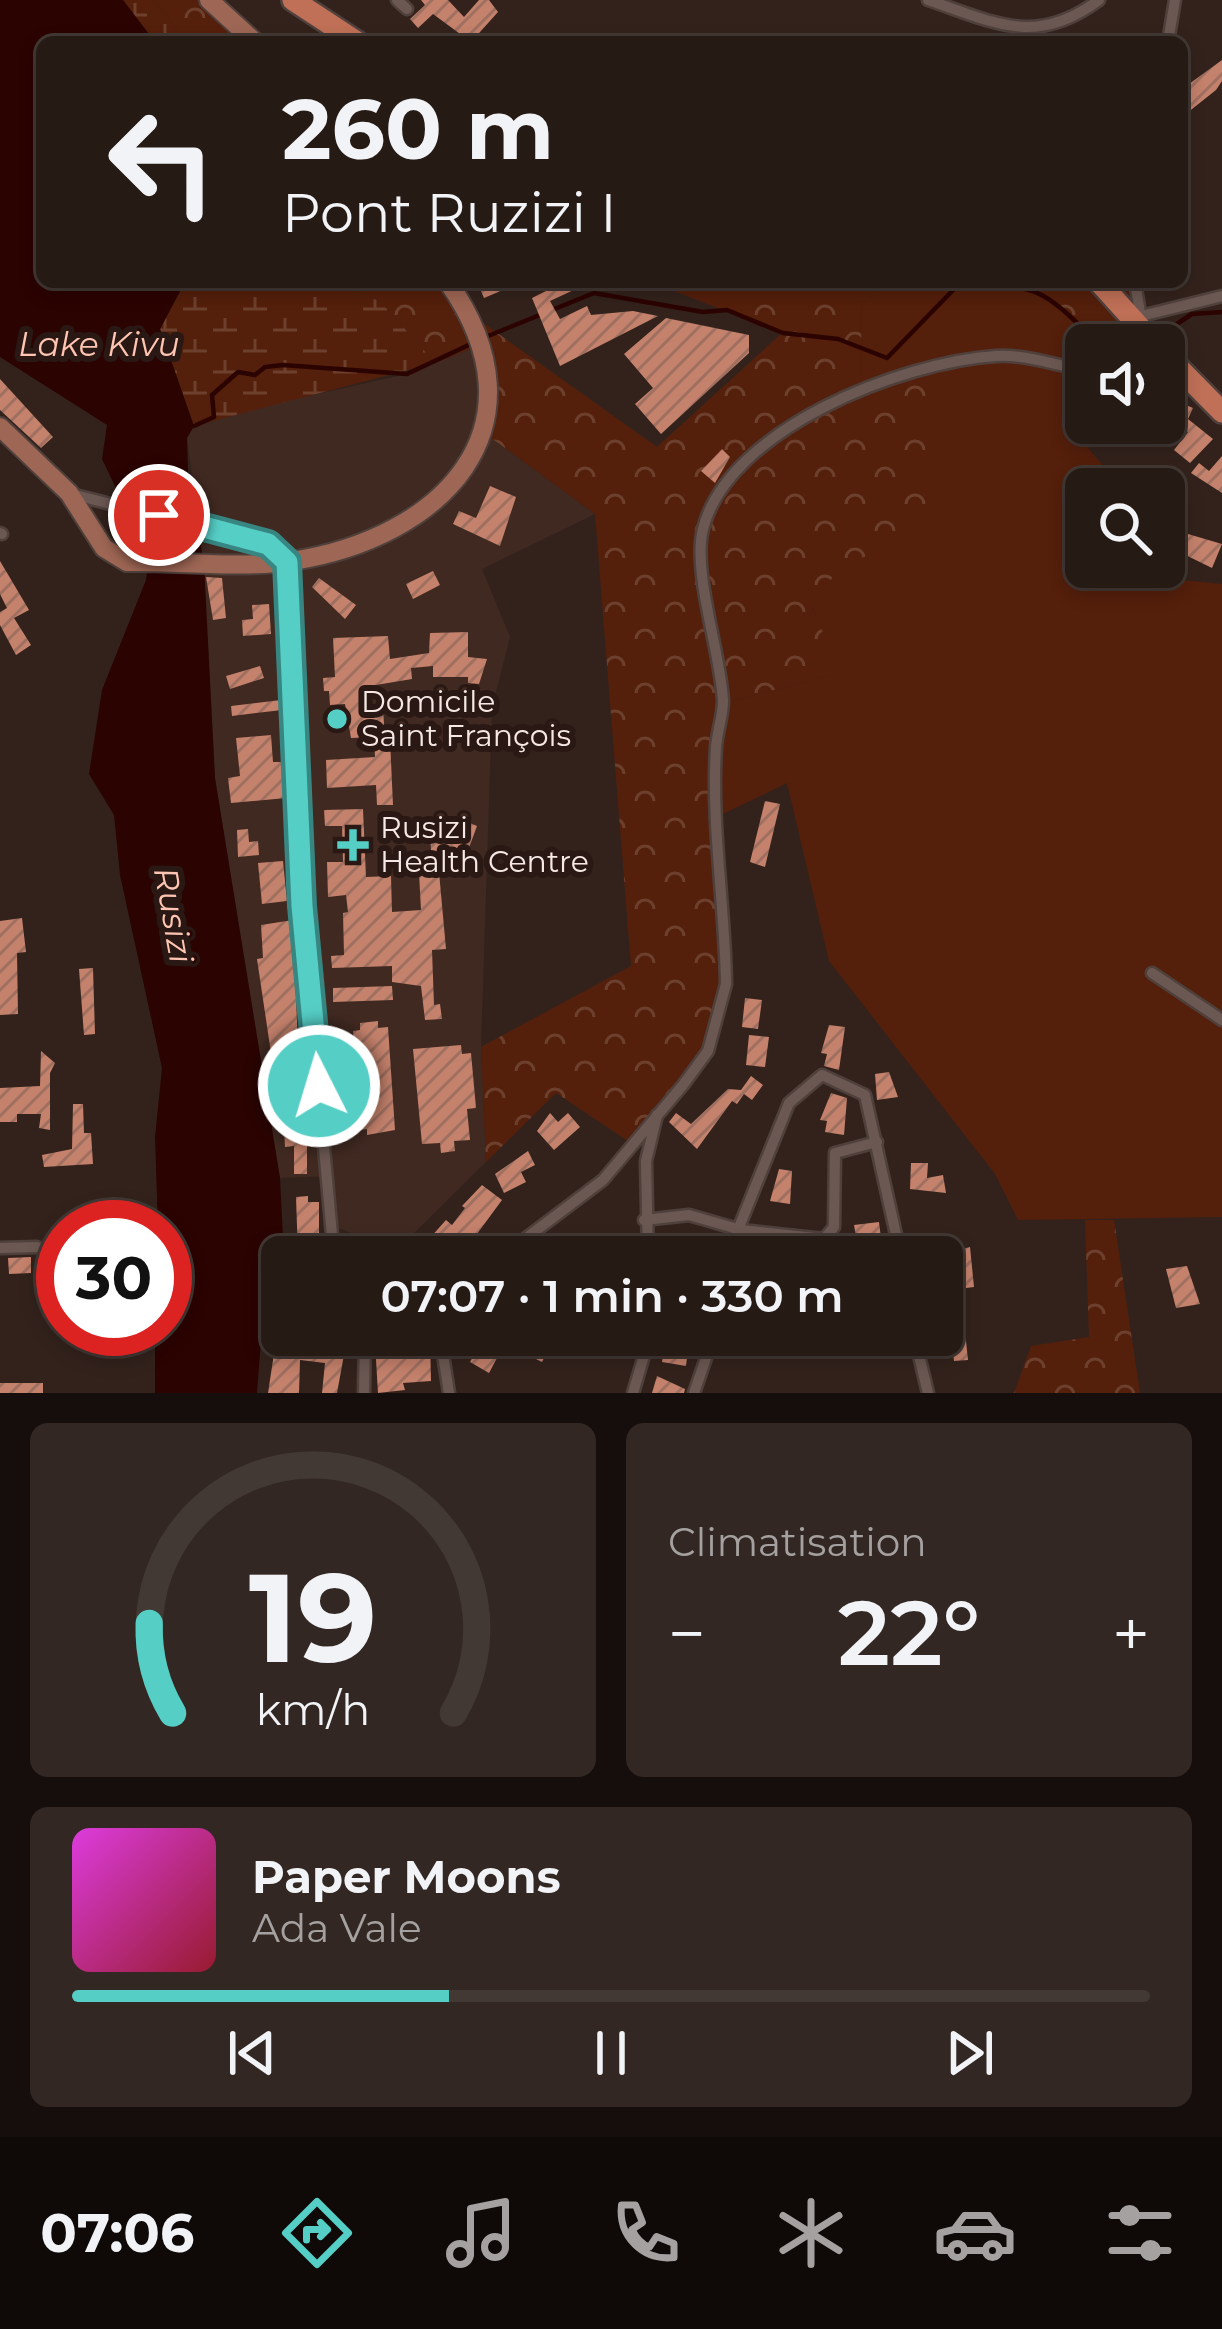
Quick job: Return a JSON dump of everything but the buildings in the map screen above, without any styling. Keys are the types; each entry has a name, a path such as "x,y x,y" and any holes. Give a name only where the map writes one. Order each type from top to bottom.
{"highway":[{"path":"293,0 348,36"},
{"path":"1105,288 1139,324"},
{"path":"1185,382 1222,412"}],"main road":[{"path":"208,0 247,36"},
{"path":"0,427 69,493 104,548 127,562 287,562 341,551 393,530 438,503 462,478 480,443 489,404 481,345 472,315 452,288"}],"street":[{"path":"928,0 1026,30 1062,22 1099,0"},
{"path":"1169,36 1174,0"},
{"path":"1136,288 1142,324"},
{"path":"1150,324 1222,296"},
{"path":"529,1236 603,1180 708,1052 726,984 716,747 723,703 701,536 709,509 754,453 823,407 862,390 989,356 1065,366"},
{"path":"69,493 250,538 277,549 287,562 302,906 332,1236"},
{"path":"1152,973 1222,1020"},
{"path":"738,1236 781,1120 809,1083 822,1076 856,1087 865,1095 897,1236"},
{"path":"646,1236 646,1161 658,1112"},
{"path":"644,1220 688,1216 814,1241 831,1235 835,1153 877,1142"},
{"path":"0,1248 36,1247"},
{"path":"364,1356 364,1393"},
{"path":"443,1356 448,1393"},
{"path":"632,1393 643,1356"},
{"path":"694,1393 707,1356"},
{"path":"919,1356 928,1393"}],"shaded area":[{"path":"481,345 483,432 595,514 482,569 510,637 492,708 481,1047 486,1162 411,1236 360,1236 333,1226 328,1176 280,1178 215,778 204,565 187,438 194,426 214,417 407,374"}],"green space":[{"path":"123,0 153,0 183,36 150,36"},
{"path":"153,0 209,0 248,36 183,36"},
{"path":"182,288 339,288 380,301 435,363 194,426 160,329"},
{"path":"339,288 452,288 472,315 657,447 782,333 666,288 884,288 861,304 862,390 928,370 929,543 842,562 813,609 840,673 723,703 719,743 726,932 719,1017 701,1063 631,1143 556,1093 486,1162 481,1047 631,966 595,514 483,432 481,345 435,363 380,301"},
{"path":"884,288 1036,288 1080,324 1065,324 1065,444 1085,444 1105,468 1065,468 1065,588 1185,588 1185,580 1222,584 1222,1217 1018,1220 995,1174 829,961 787,783 719,816 716,747 723,703 839,673 813,609 842,561 929,542 862,390 861,304"},
{"path":"1035,288 1136,288 1140,324 1076,324"},
{"path":"1085,1220 1114,1220 1140,1393 1014,1393 1031,1346 1089,1337"}],"water":[{"path":"0,0 123,0 150,36 36,36 36,288 182,288 160,329 194,426 187,438 188,471 204,565 215,778 280,1178 283,1236 261,1236 257,1393 155,1393 155,1356 192,1356 192,1200 157,1200 155,1137 162,1068 120,875 114,815 89,774 102,690 146,580 149,557 102,459 107,425 0,357"}],"waterway":[{"path":"483,338 594,293 703,312 727,310 783,333 838,339 887,358 955,288"},
{"path":"1024,288 1051,301 1078,324"},
{"path":"1177,324 1192,314 1222,312"},
{"path":"194,426 214,417 212,395 238,372 255,375 265,367 283,365 407,374 473,343"}],"place":[{"name":"Domicile Saint François","path":"337,719"},
{"name":"Rusizi Health Centre","path":"353,845"}],"route":[{"path":"159,515 268,544 287,562 302,906 319,1086"}],"water label":[{"name":"Lake Kivu","path":"99,344"},
{"name":"Rusizi","path":"174,915"}]}
